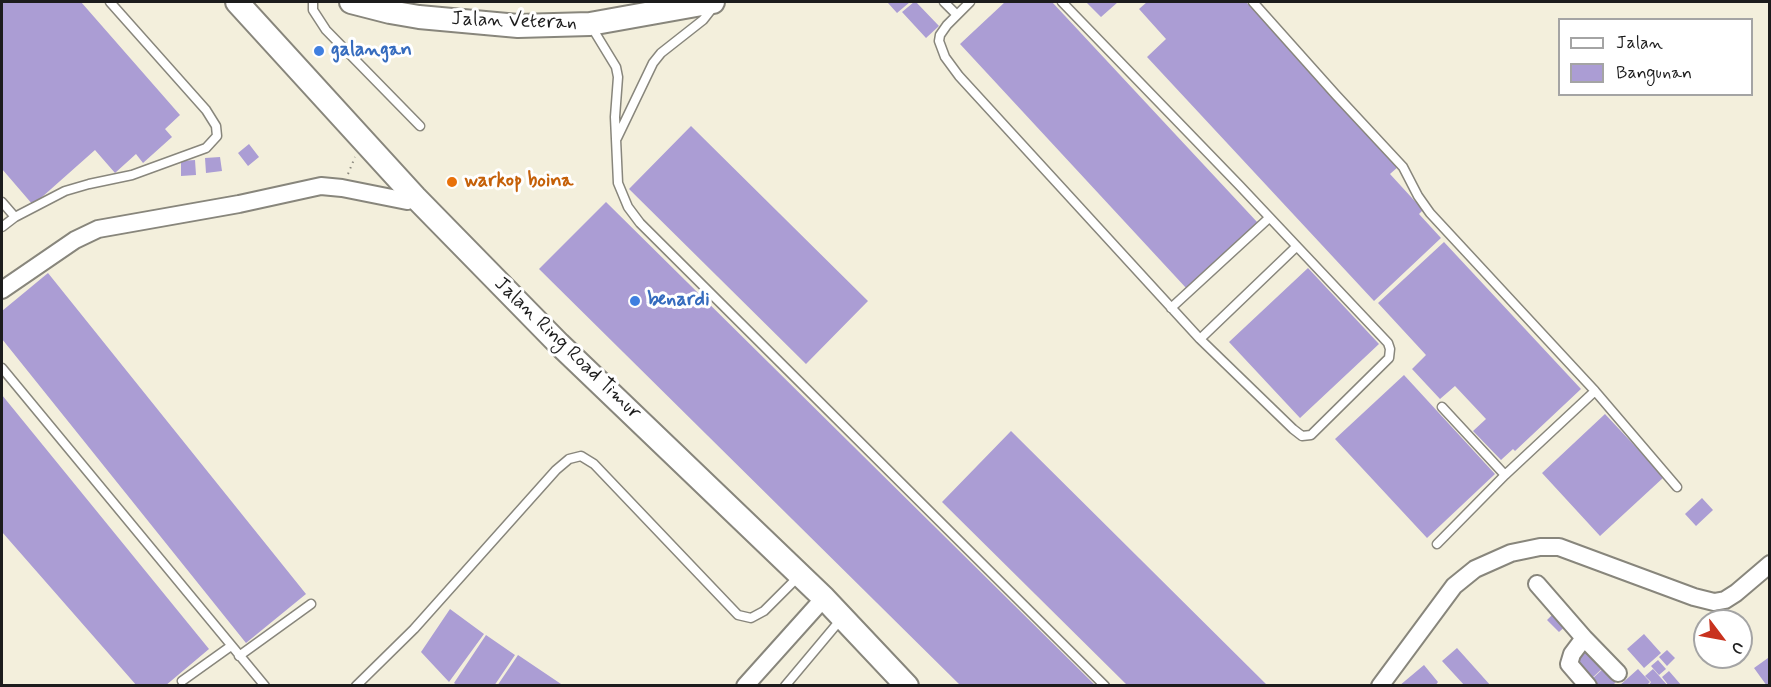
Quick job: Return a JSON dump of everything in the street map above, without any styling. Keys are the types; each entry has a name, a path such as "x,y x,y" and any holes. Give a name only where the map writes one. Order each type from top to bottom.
{"street":[{"name":"Jalan Ring Road Timur","path":"237,2 415,197 559,344 801,575 907,686"},
{"name":"Jalan Veteran","path":"351,2 390,12 454,21 518,26 590,24 715,2"},
{"path":"2,290 65,246 98,229 239,204 321,186 407,201 415,197"},
{"path":"1380,686 1454,586 1475,569 1511,553 1540,547 1559,547 1694,597 1714,602 1725,600 1736,593 1770,564"},
{"path":"1537,584 1618,673"},
{"path":"745,686 824,598"},
{"path":"1584,638 1572,654 1569,664 1588,686"}],"lane":[{"path":"2,227 15,217 65,191 99,181 132,175 206,148 217,136 216,126 206,110 110,2"},
{"path":"313,2 313,10 326,30 420,126"},
{"path":"616,141 648,72 661,53 703,20 715,2"},
{"path":"945,2 956,15"},
{"path":"970,2 940,35 939,41 945,57 959,76 1200,339 1298,433 1307,436 1316,431 1389,358 1390,349 1385,339 1239,184 1062,2"},
{"path":"1253,2 1403,166 1418,196 1430,213 1595,391 1677,487"},
{"path":"590,24 612,58 618,77 616,100 618,183 621,195 640,223 1106,686"},
{"path":"2,202 15,217"},
{"path":"1171,308 1269,218"},
{"path":"1200,339 1296,247"},
{"path":"2,368 262,682"},
{"path":"1437,544 1505,475 1595,391"},
{"path":"1442,407 1505,475"},
{"path":"356,686 414,628 556,470 569,459 581,456 594,464 738,615 751,618 764,611 801,575"},
{"path":"242,659 311,604"},
{"path":"785,686 842,617"},
{"path":"182,681 231,646"}],"path":[{"path":"342,188 363,141"}],"building":[{"path":"2,2 81,2 180,115 165,129 172,137 143,163 136,154 115,173 95,150 33,205 2,169"},
{"path":"889,2 910,2 897,13"},
{"path":"914,2 939,26 926,38 902,12"},
{"path":"1005,2 1052,2 1258,223 1187,289 960,44"},
{"path":"1086,2 1118,2 1101,17"},
{"path":"1147,2 1246,2 1399,166 1390,174 1423,210 1419,214 1441,238 1374,301 1147,57 1166,39 1139,9"},
{"path":"691,126 868,301 806,364 629,189"},
{"path":"249,144 259,157 248,166 238,153"},
{"path":"220,157 222,171 206,173 205,158"},
{"path":"195,160 196,175 181,176 181,161"},
{"path":"606,202 1096,686 961,686 539,269"},
{"path":"1444,242 1581,389 1515,451 1513,449 1501,460 1473,431 1486,419 1455,386 1440,399 1412,369 1426,355 1378,303"},
{"path":"1308,268 1379,344 1300,418 1229,342"},
{"path":"48,273 306,594 246,643 2,339 2,311"},
{"path":"1404,375 1495,474 1427,538 1335,439"},
{"path":"2,395 209,649 165,686 137,686 2,532"},
{"path":"1605,414 1664,477 1600,536 1542,473"},
{"path":"1011,431 1268,686 1128,686 942,502"},
{"path":"1702,498 1713,510 1696,526 1685,514"},
{"path":"450,609 484,634 449,682 421,652"},
{"path":"1556,611 1568,624 1559,632 1547,620"},
{"path":"1644,634 1661,653 1644,668 1627,649"},
{"path":"486,635 515,655 494,686 458,686 454,683"},
{"path":"1592,646 1607,664 1590,680 1574,662"},
{"path":"1457,648 1491,686 1465,686 1442,661"},
{"path":"1667,650 1675,658 1667,666 1659,657"},
{"path":"518,655 564,686 497,686"},
{"path":"1768,658 1770,660 1770,686 1767,686 1754,668"},
{"path":"1658,660 1666,669 1659,675 1651,666"},
{"path":"1608,664 1620,678 1612,686 1595,686 1591,680"},
{"path":"1424,665 1438,682 1435,686 1399,686"},
{"path":"1638,669 1650,682 1646,686 1619,686"},
{"path":"1653,669 1668,686 1648,686 1651,682 1645,676"},
{"path":"1669,671 1682,686 1669,686 1662,677"}],"place":[{"name":"galangan","path":"319,51"},
{"name":"warkop boina","path":"452,182"},
{"name":"benardi","path":"635,301"}]}
